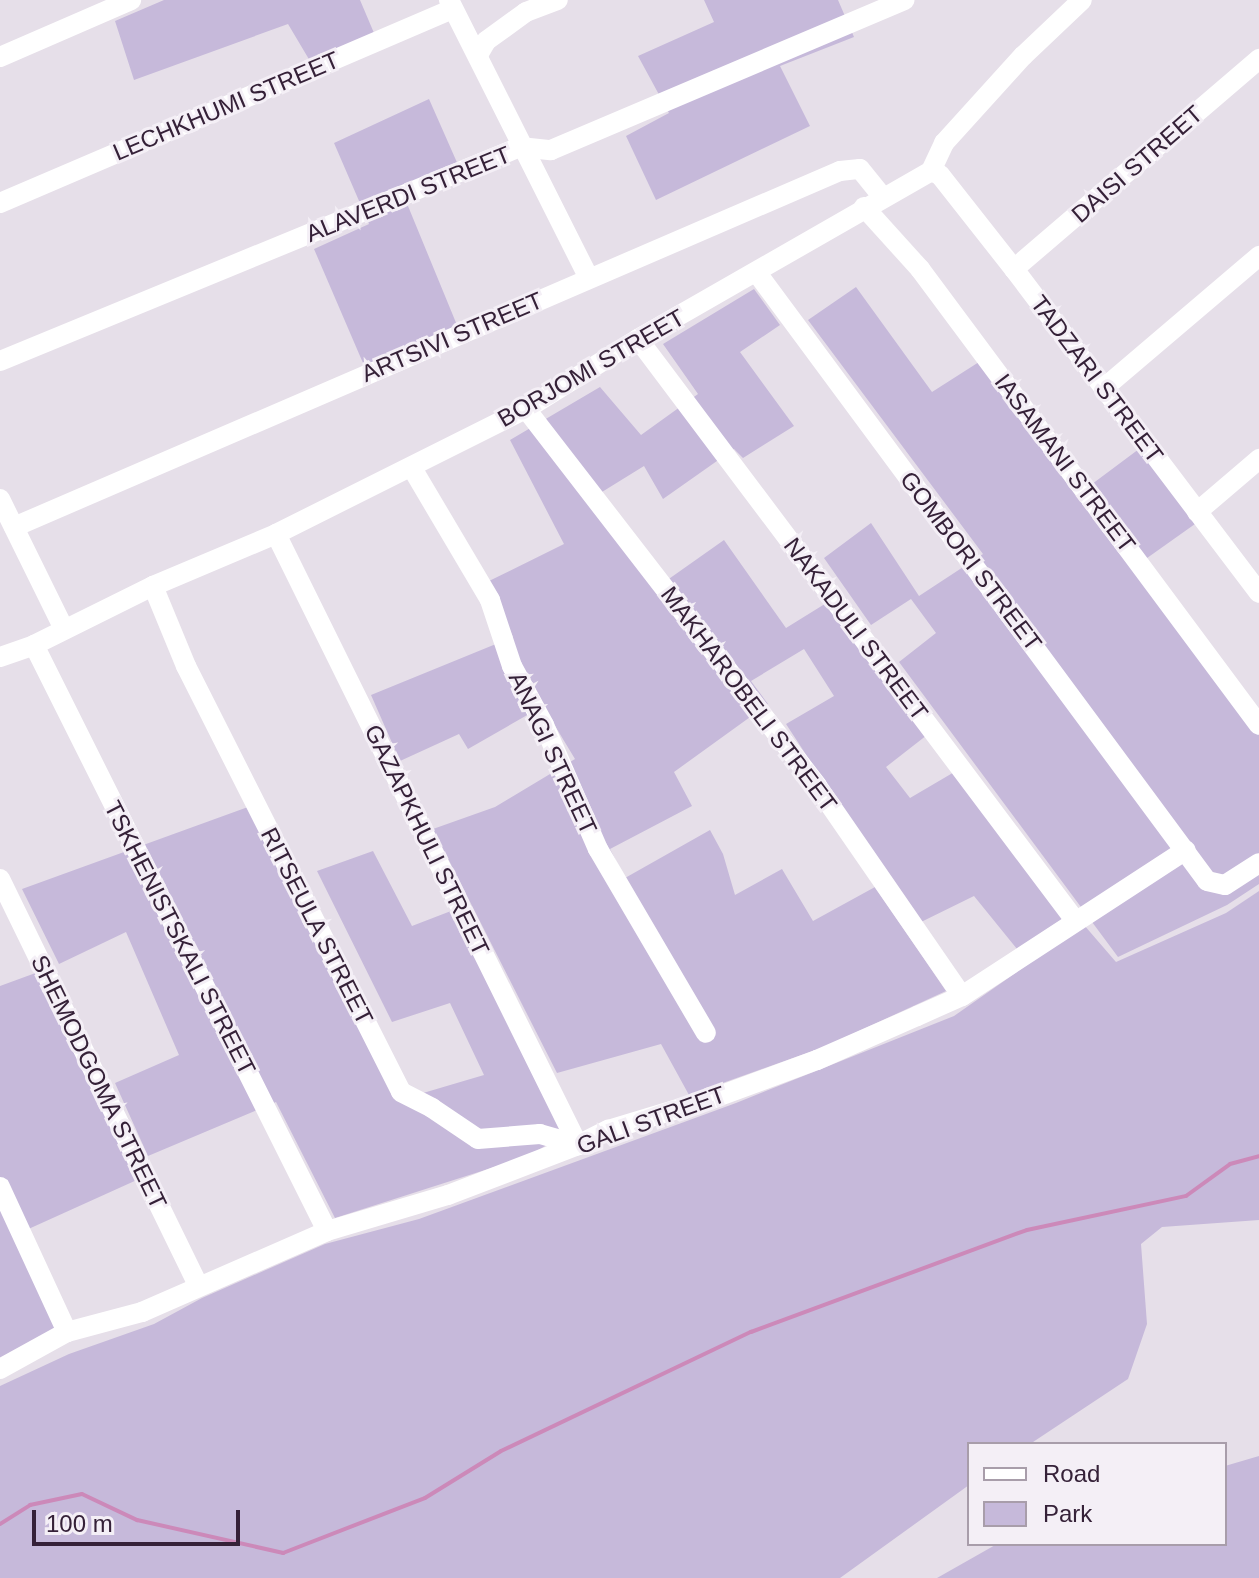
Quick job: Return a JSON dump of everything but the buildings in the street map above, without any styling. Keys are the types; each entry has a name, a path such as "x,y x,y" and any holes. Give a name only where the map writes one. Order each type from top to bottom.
{"street":[{"path":"0,57 131,0"},
{"path":"478,55 486,41 526,12 558,0"},
{"name":"ALAVERDI STREET","path":"0,361 520,147 551,150 904,0"},
{"path":"931,171 944,143 1023,56 1082,0"},
{"path":"450,4 589,278"},
{"name":"LECHKHUMI STREET","path":"0,203 450,4"},
{"name":"DAISI STREET","path":"1014,269 1259,59"},
{"name":"ARTSIVI STREET","path":"14,527 840,171 860,169 873,202"},
{"name":"BORJOMI STREET","path":"0,657 34,645 153,586 276,534 526,409 638,339 931,171"},
{"name":"TADZARI STREET","path":"931,171 940,175 1014,269 1259,593"},
{"name":"IASAMANI STREET","path":"873,202 1259,725"},
{"path":"1104,388 1259,256"},
{"name":"GOMBORI STREET","path":"757,273 1186,850"},
{"name":"NAKADULI STREET","path":"638,339 1074,919"},
{"name":"MAKHAROBELI STREET","path":"526,409 817,786 962,996"},
{"path":"1197,512 1259,459"},
{"name":"ANAGI STREET","path":"412,468 490,600 512,666 544,725 598,849 706,1033"},
{"path":"0,499 64,629"},
{"name":"GAZAPKHULI STREET","path":"276,534 578,1145"},
{"name":"RITSEULA STREET","path":"153,586 186,666 401,1092 432,1108 478,1139 540,1134 578,1145"},
{"name":"TSKHENISTSKALI STREET","path":"34,645 327,1231"},
{"path":"1186,850 1207,881 1225,885 1259,863"},
{"name":"GALI STREET","path":"0,1369 67,1332 142,1312 327,1231 448,1195 578,1145 608,1130 711,1099 817,1060 962,996 1074,919 1186,850"},
{"name":"SHEMODGOMA STREET","path":"0,879 198,1285"},
{"path":"0,1187 67,1332"}],"green space":[{"path":"164,0 360,0 374,33 310,61 288,24 134,80 115,21"},
{"path":"704,0 838,0 854,37 780,66 810,126 656,200 626,136 669,113 638,56 714,22"},
{"path":"429,99 459,167 401,189 459,330 366,370 314,249 369,224 334,143"},
{"path":"856,287 932,392 979,362 1076,496 1139,449 1195,524 1133,568 1259,733 1259,884 1227,905 1118,957 899,662 936,633 911,599 871,625 824,558 871,523 919,596 983,554 808,320"},
{"path":"754,289 780,325 740,352 794,426 743,458 734,449 663,499 644,466 589,500 656,588 724,540 786,628 828,602 927,735 886,767 910,798 956,771 1064,918 1017,949 974,896 917,924 786,724 834,696 804,649 751,681 768,704 674,772 692,806 610,849 625,878 710,830 723,854 735,895 782,869 813,921 875,887 946,991 824,1047 689,1095 661,1044 557,1073 433,829 495,807 575,759 543,706 468,749 459,734 400,761 371,695 513,637 489,581 564,544 510,440 600,387 641,435 698,394 663,344"},
{"path":"248,807 396,1101 484,1075 450,1003 392,1022 317,871 373,851 412,926 451,911 566,1134 526,1157 335,1218 276,1102 148,1156 115,1083 179,1055 126,932 59,964 22,889"},
{"path":"1259,891 1259,1220 1162,1227 1141,1244 1147,1324 1128,1379 1033,1442 967,1442 967,1486 840,1578 0,1578 0,1386 69,1354 154,1324 202,1298 325,1244 419,1219 736,1103 954,1016 1084,925 1116,962 1226,913"},
{"path":"41,971 139,1179 13,1236 58,1330 0,1358 0,986"},
{"path":"1259,1456 1259,1578 937,1578 993,1546 1227,1546 1227,1465"}],"waterway":[{"path":"0,1524 30,1505 82,1494 137,1520 283,1553 425,1498 501,1451 751,1332 1027,1230 1186,1196 1230,1164 1259,1156"}]}
